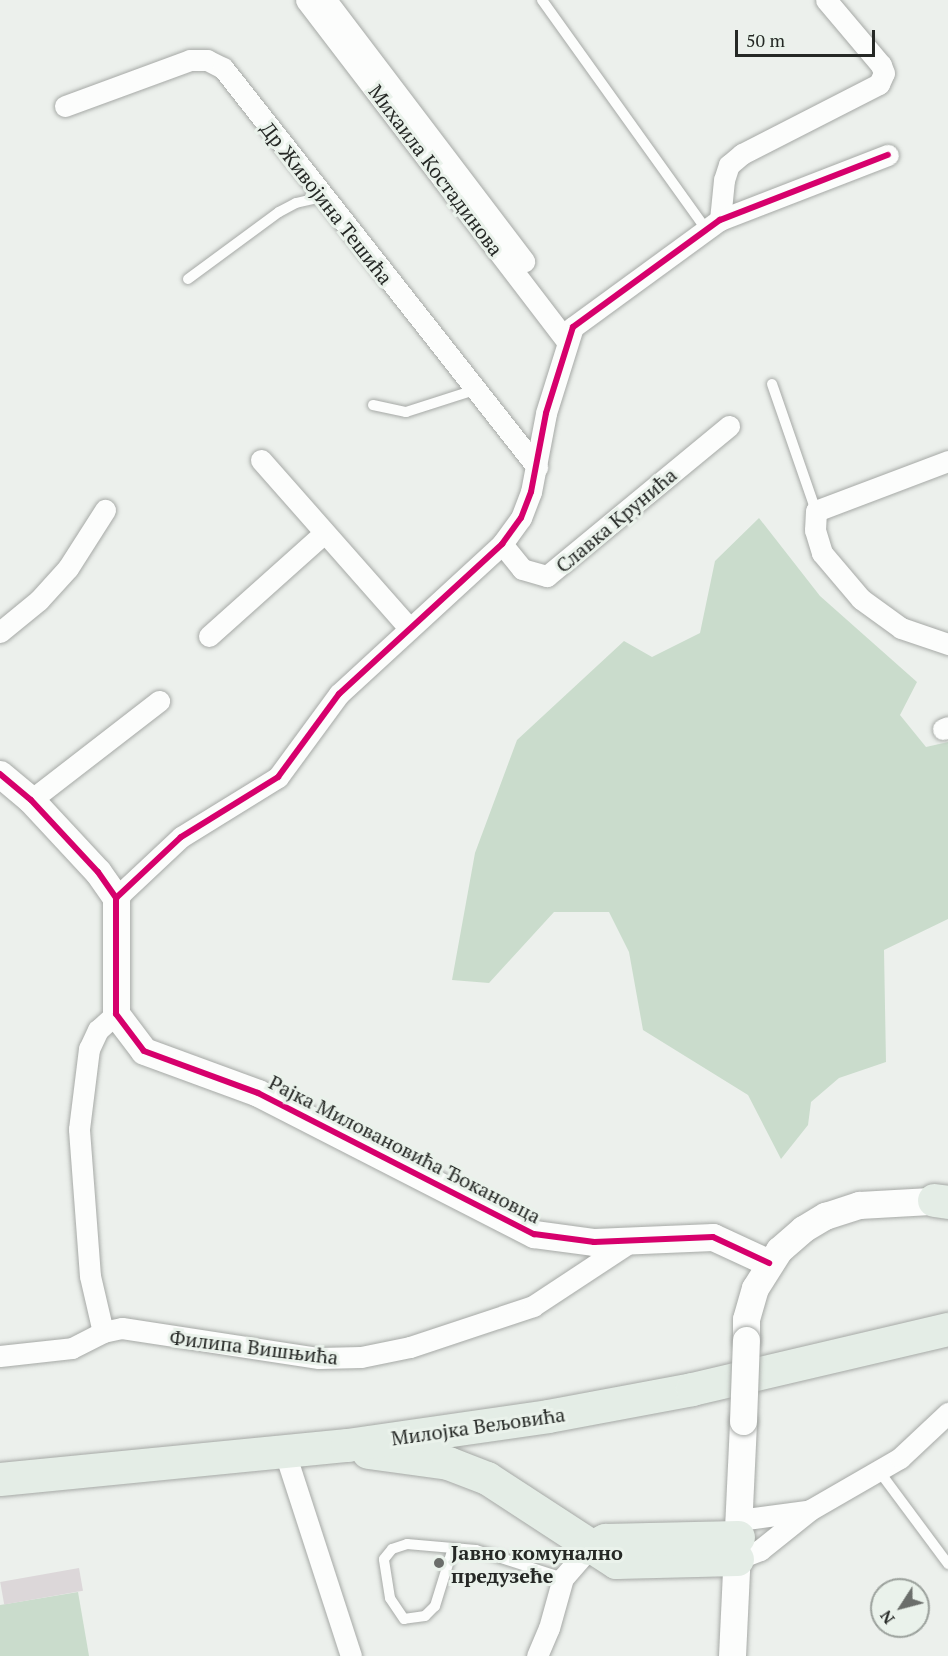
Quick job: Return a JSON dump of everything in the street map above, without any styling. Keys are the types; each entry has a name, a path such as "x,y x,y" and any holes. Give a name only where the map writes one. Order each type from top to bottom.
{"main road":[{"path":"910,1339 948,1320"},
{"name":"Милојка Вељовића","path":"0,1479 347,1444 585,1410 948,1329"},
{"path":"347,1444 380,1456 448,1464 477,1474 589,1548 616,1562 738,1538"}],"street":[{"name":"Михаила Костадинова","path":"306,0 570,333"},
{"name":"Михаила Костадинова","path":"326,0 570,333"},
{"path":"713,224 723,180 729,165 742,154 879,84 884,73 881,65 826,0"},
{"name":"Др Живојина Тешића","path":"65,106 190,60 207,60 223,68 321,197 537,467"},
{"path":"116,898 181,837 278,777 339,694 502,544 520,519 537,467 570,333 713,224 888,155"},
{"name":"Славка Крунића","path":"502,544 522,569 548,576 729,426"},
{"path":"261,460 323,534 409,628"},
{"path":"948,461 816,511 815,530 822,553 861,600 901,628 948,644"},
{"path":"0,632 69,568 105,510"},
{"path":"208,636 323,534"},
{"path":"31,800 159,701"},
{"path":"0,774 31,800 98,872 116,898 116,1014 98,1030 89,1049 79,1128 90,1276 103,1332"},
{"name":"Рајка Миловановића Ђокановца","path":"116,1014 132,1038 150,1054 258,1093 516,1227 557,1239 630,1242 713,1237 769,1263"},
{"path":"732,1656 746,1340 750,1303 769,1263 790,1238 825,1216 860,1205 943,1201"},
{"name":"Филипа Вишњића","path":"0,1356 72,1348 103,1332 122,1328 319,1358 362,1357 410,1347 533,1306 630,1242"},
{"path":"738,1538 810,1510 879,1471 900,1458 948,1413"},
{"path":"284,1450 351,1656"},
{"path":"738,1538 760,1550 810,1510"},
{"path":"537,1656 549,1628 563,1578 589,1548"}],"lane":[{"path":"542,0 713,224"},
{"path":"188,279 279,212 321,197"},
{"path":"772,384 816,511"},
{"path":"373,405 406,412 475,390"},
{"path":"879,1471 948,1564"},
{"path":"453,1548 435,1606 425,1616 404,1619 390,1598 384,1559 392,1549 407,1544 453,1548 476,1550 563,1578"}],"green space":[{"path":"759,518 820,596 917,682 900,715 926,747 948,742 948,919 884,950 886,1062 839,1078 811,1102 808,1125 781,1159 748,1095 643,1030 629,952 609,912 554,912 489,983 452,980 475,853 517,740 624,641 652,657 700,633 715,561"},
{"path":"78,1592 89,1656 0,1656 0,1605"}],"building":[{"path":"79,1568 83,1591 4,1605 0,1582"}],"cycle path":[{"path":"116,898 181,837 278,777 339,694 502,544 521,518 531,492 546,413 573,327 720,220 888,155"},
{"path":"0,774 31,800 98,872 116,898 116,1014 144,1051 258,1093 534,1234 594,1242 713,1237 769,1263"}],"place":[{"name":"Јавно комунално предузеће","path":"439,1563"}]}
